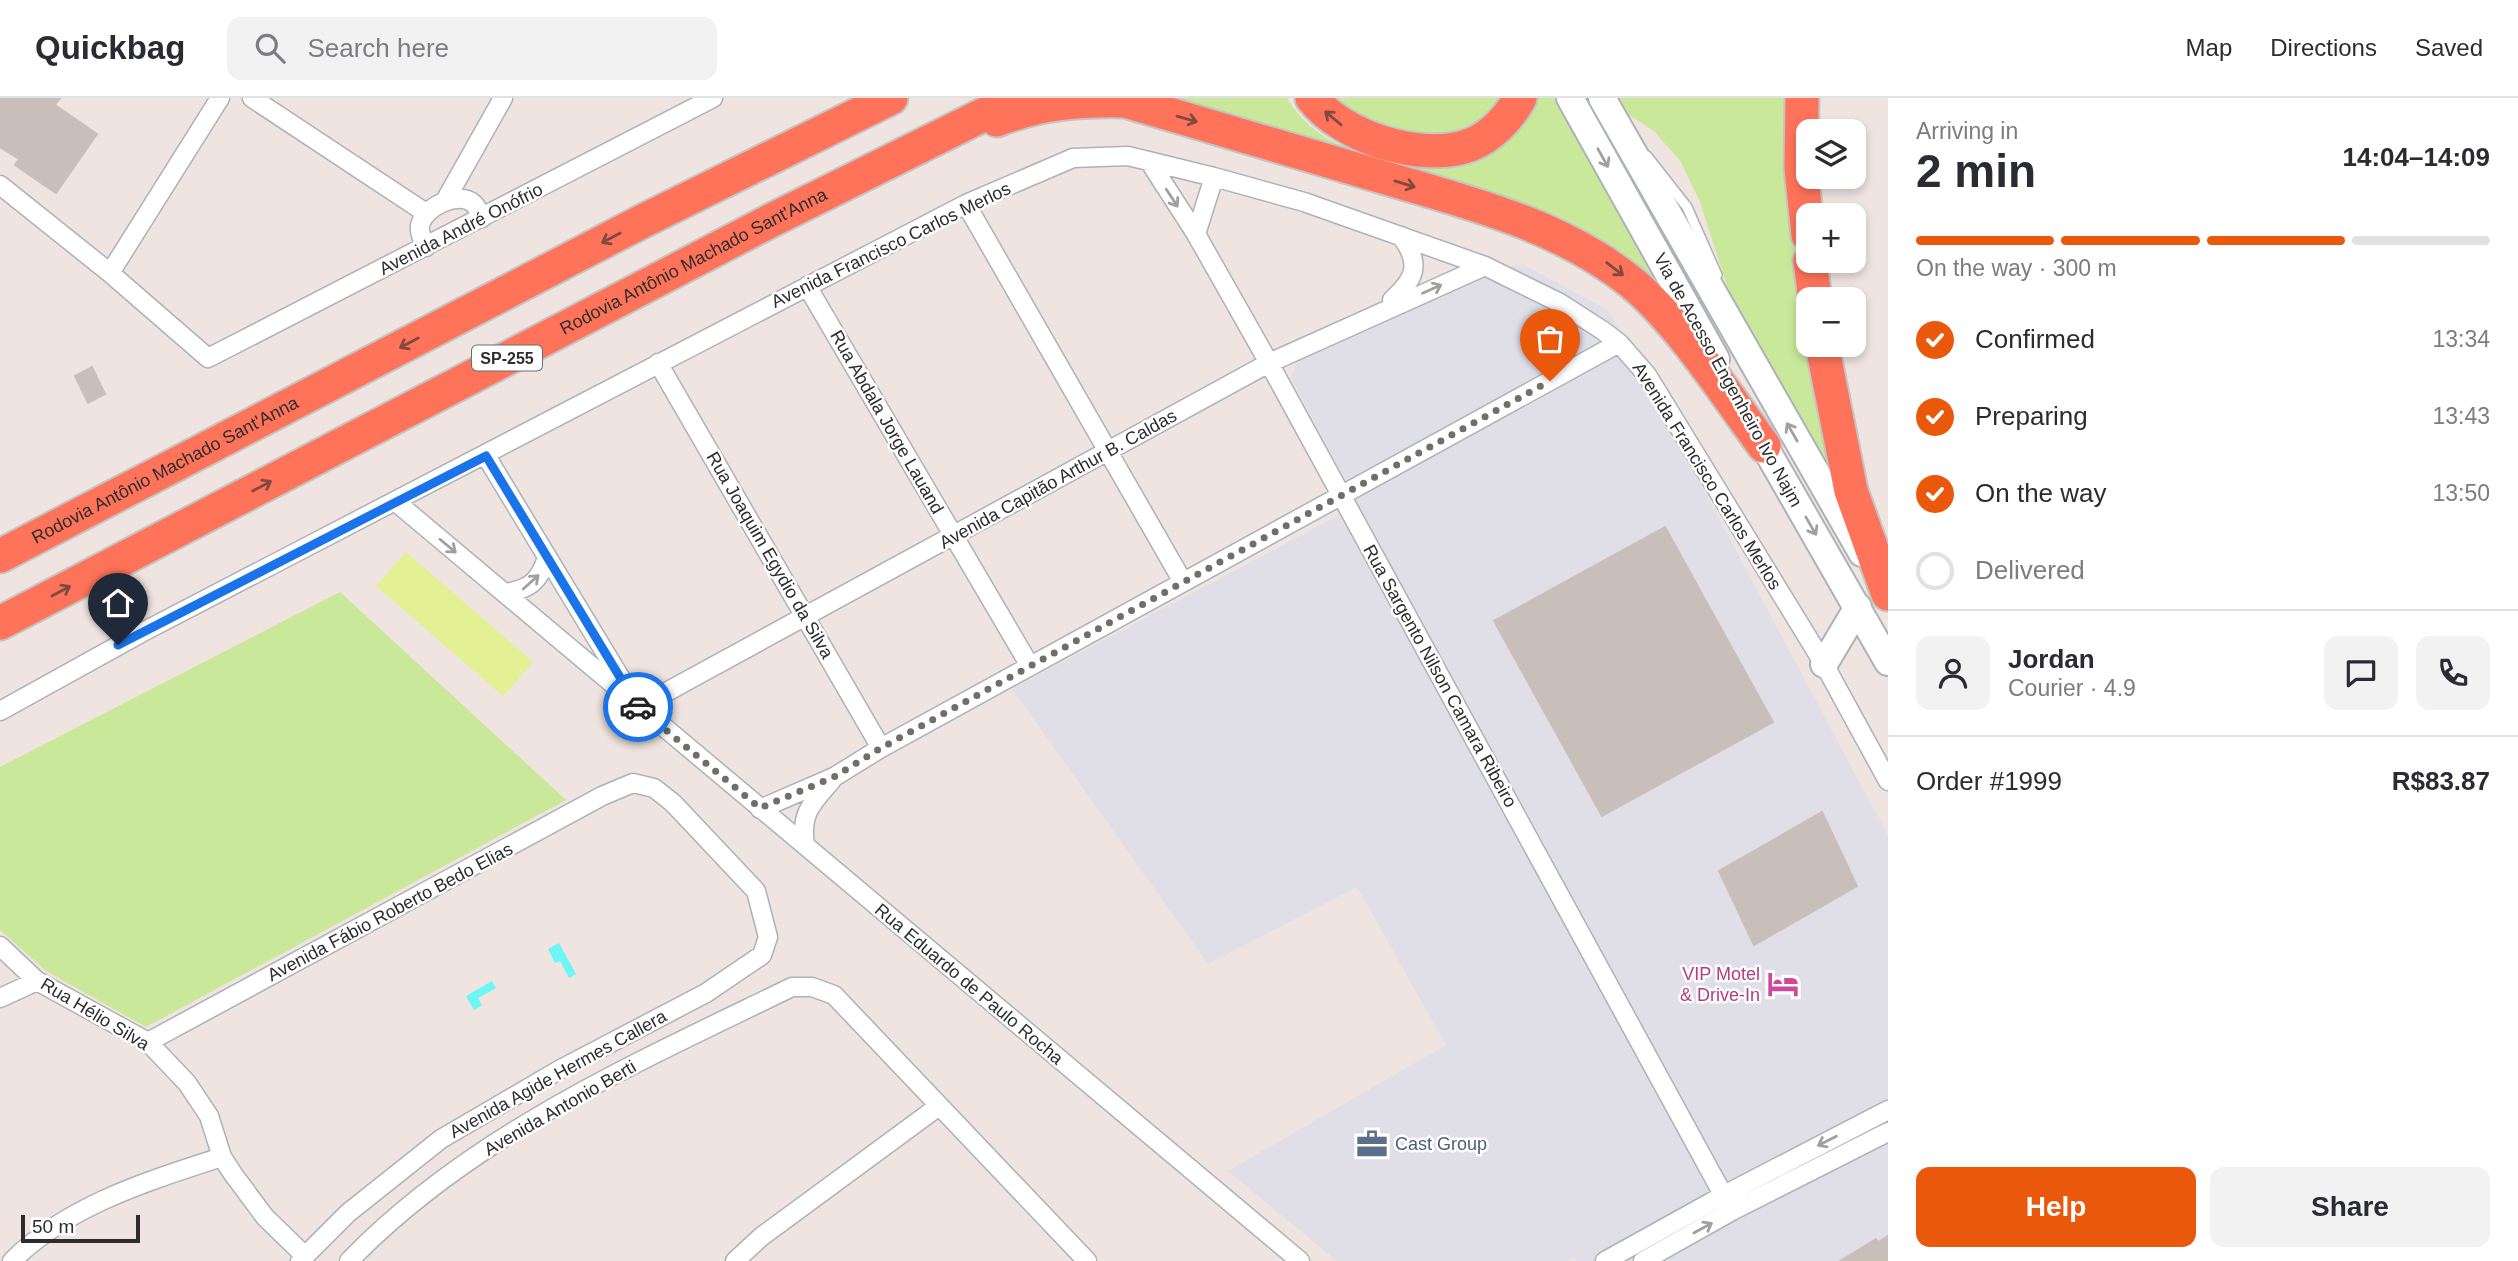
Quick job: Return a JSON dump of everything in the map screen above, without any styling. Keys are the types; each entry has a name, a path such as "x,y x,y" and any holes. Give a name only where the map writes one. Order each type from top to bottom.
{"highway":[{"path":"643,221 848,98"},
{"name":"Rodovia Antônio Machado Sant'Anna","path":"0,556 643,221 891,98"},
{"name":"Rodovia Antônio Machado Sant'Anna","path":"0,623 865,174 1017,98"},
{"path":"1312,98 1337,123 1354,132 1424,151 1469,145 1502,124 1520,98"},
{"path":"1802,98 1801,168 1805,203"},
{"path":"865,174 1024,109 1073,100 1125,101 1461,201 1551,232 1601,259 1634,284 1674,327 1764,446"},
{"path":"1824,357 1851,491 1888,595"}],"main road":[{"name":"Via de Acesso Engenheiro Ivo Najm","path":"1570,98 1888,662"},
{"name":"Via de Acesso Engenheiro Ivo Najm","path":"1602,98 1742,346 1888,595"},
{"path":"1824,664 1858,607"}],"street":[{"path":"0,185 110,273 220,98"},
{"path":"252,98 426,213"},
{"path":"426,247 420,226 426,213 453,196 503,98"},
{"name":"Avenida André Onófrio","path":"110,273 208,358 706,100"},
{"name":"Avenida Francisco Carlos Merlos","path":"0,711 141,633 486,456 658,363 966,204 1073,158 1128,156 1304,202 1485,266 1560,303 1619,343 1647,375 1824,664 1888,781"},
{"name":"Rua Sargento Nilson Camara Ribeiro","path":"1149,161 1196,234 1269,363 1728,1203"},
{"path":"1196,234 1214,177"},
{"path":"453,196 473,202 482,218"},
{"path":"966,204 1183,582"},
{"path":"1379,312 1408,287 1412,278 1413,258 1401,236"},
{"name":"Avenida Capitão Arthur B. Caldas","path":"639,707 1269,363 1485,266"},
{"name":"Rua Abdala Jorge Lauand","path":"807,286 1030,666"},
{"path":"760,808 834,777 881,748 1619,343"},
{"name":"Rua Joaquim Egydio da Silva","path":"658,363 881,748"},
{"path":"486,456 639,707"},
{"name":"Rua Eduardo de Paulo Rocha","path":"396,502 1300,1261"},
{"path":"504,593 521,591 534,584 547,557"},
{"path":"805,845 802,824 810,805 834,777"},
{"name":"Avenida Fábio Roberto Bedo Elias","path":"148,1042 603,796 633,783 654,788 673,803 756,891 768,937 762,955"},
{"name":"Rua Hélio Silva","path":"0,946 37,981 148,1042 187,1083 209,1116 222,1157 265,1217 302,1258"},
{"name":"Avenida Agide Hermes Callera","path":"302,1258 358,1205 441,1139 559,1070 706,993 762,955"},
{"path":"0,999 37,981"},
{"name":"Avenida Antonio Berti","path":"349,1261 379,1229 443,1178 509,1134 590,1087 792,987 812,987 834,995 939,1107"},
{"path":"735,1261 771,1229 939,1107 1087,1261"},
{"path":"1643,1261 1728,1203 1888,1110"},
{"path":"1605,1261 1888,1132"},
{"path":"12,1261 29,1244 65,1219 141,1184 222,1157"}],"shaded area":[{"path":"1522,264 1608,310 1888,836 1888,1261 1576,1261 1574,1258 1569,1261 1337,1261 1228,1171 1446,1045 1357,887 1208,964 1012,689 1358,505 1291,378 1297,362 1468,278"}],"green space":[{"path":"1165,98 1287,98 1314,129 1331,140 1367,154 1429,165 1521,98 1557,98 1642,258 1697,351 1610,257"},
{"path":"1319,98 1499,98 1483,120 1453,138 1418,142"},
{"path":"1612,98 1789,98 1796,273 1801,273 1802,287 1796,287 1796,357 1811,357 1851,544 1746,345 1700,202 1681,162 1654,131 1618,108"},
{"path":"406,552 533,662 503,696 376,586"},
{"path":"340,592 566,800 146,1027 46,971 0,930 0,767"}],"water":[{"path":"559,943 576,974 569,978 560,961 555,963 548,949"},
{"path":"492,981 496,988 478,998 482,1005 474,1010 466,996"}],"building":[{"path":"0,98 60,98 55,105 97,134 56,193 15,165 19,159 0,147"},
{"path":"92,367 105,394 88,403 75,376"},
{"path":"1665,527 1773,722 1602,816 1494,621"},
{"path":"1822,812 1857,886 1754,945 1719,871"},
{"path":"1888,1236 1888,1261 1840,1261 1876,1239 1878,1242"}],"way so far":[{"path":"638,707 760,808 834,777 881,748 1550,381"}],"place":[{"name":"VIP Motel & Drive-In","path":"1783,984"},
{"name":"Cast Group","path":"1372,1144"}],"route":[{"path":"118,645 486,456 638,707"}]}
